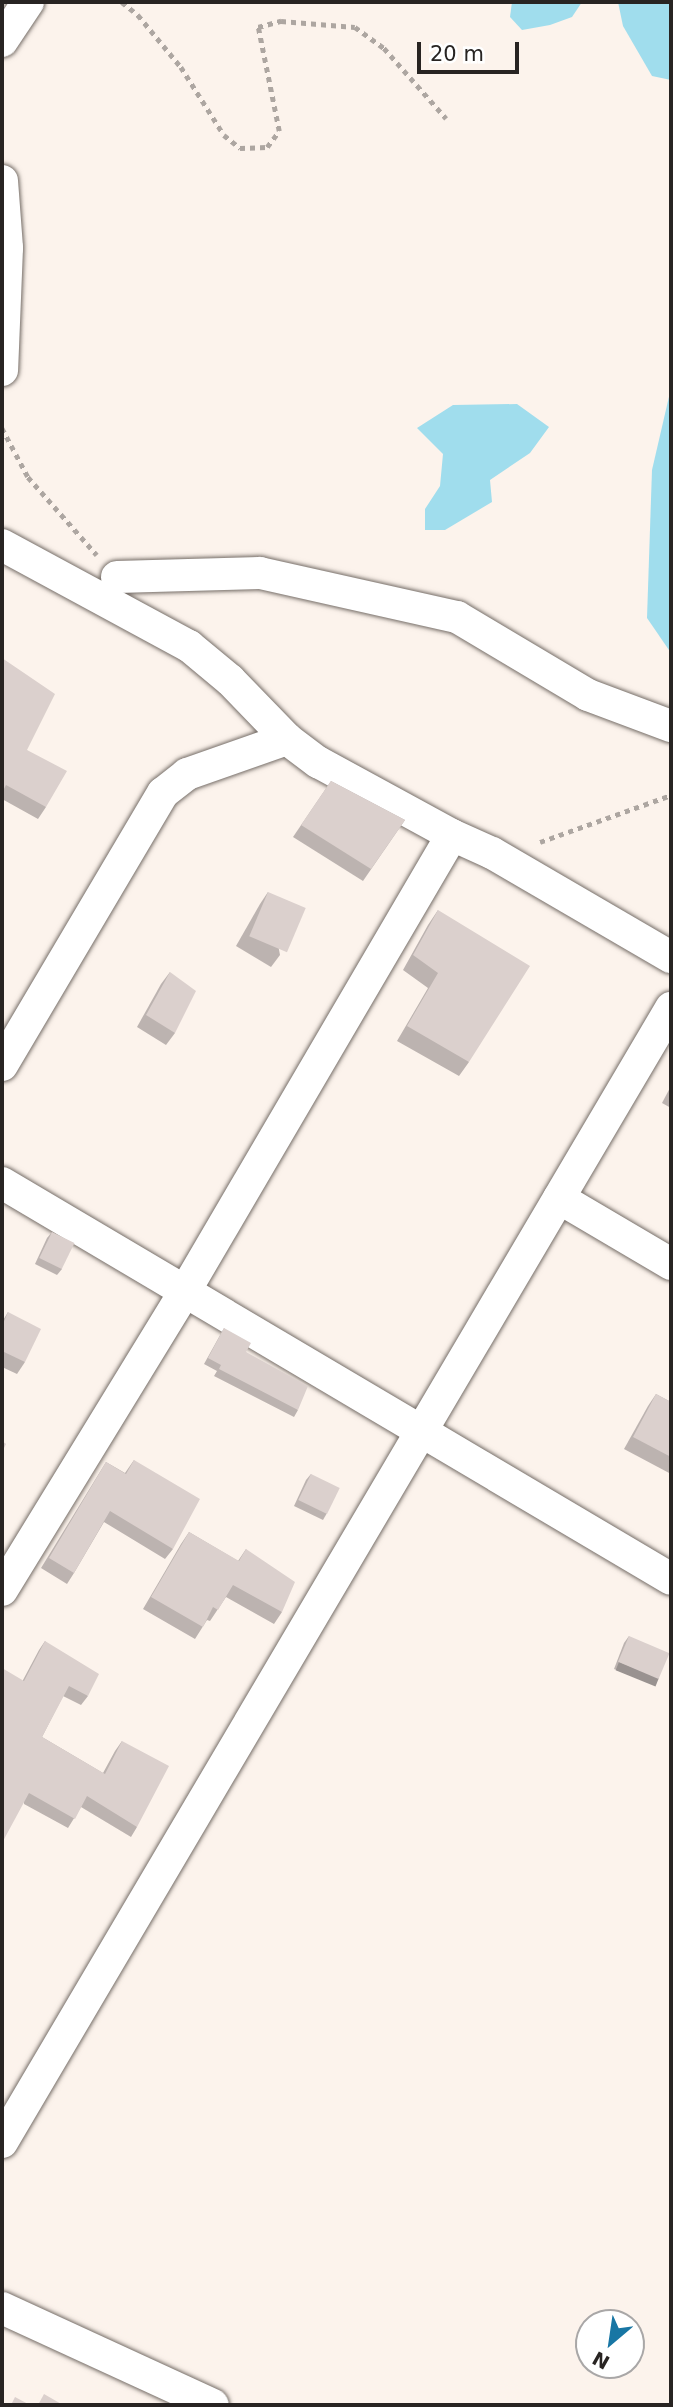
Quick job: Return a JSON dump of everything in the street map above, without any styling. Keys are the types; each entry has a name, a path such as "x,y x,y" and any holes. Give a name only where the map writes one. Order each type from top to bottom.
{"street":[{"path":"16,21 54,2"},
{"path":"2,181 7,248 2,370"},
{"path":"2,545 189,646 230,680 287,739 318,762 452,835 492,853 671,957"},
{"path":"117,577 260,573 457,617 588,695 671,726"},
{"path":"2,1065 163,793 187,774 287,739"},
{"path":"2,1590 185,1291 452,835"},
{"path":"2,2141 671,1008"},
{"path":"2,1183 671,1579"},
{"path":"559,1198 671,1264"},
{"path":"2,2308 213,2405"}],"path":[{"path":"122,2 138,15 181,67 224,135 240,148 267,147 279,131 258,27 281,21 355,27 384,48 446,118"},
{"path":"2,428 28,477 117,577"},
{"path":"492,853 558,838 671,795"}],"water":[{"path":"512,2 582,2 572,17 550,25 522,30 510,17"},
{"path":"618,2 671,2 671,80 652,76 623,26"},
{"path":"671,388 671,653 647,618 652,470"},
{"path":"517,404 549,427 530,453 490,480 492,502 445,530 425,530 425,509 440,486 443,454 417,428 453,405"}],"building":[{"path":"2,658 55,694 27,750 67,771 46,807 6,785 2,793"},
{"path":"331,781 405,820 371,869 301,825"},
{"path":"268,892 306,908 287,952 249,936"},
{"path":"438,910 530,966 469,1062 407,1026 438,973 413,955"},
{"path":"170,972 196,991 175,1033 146,1015"},
{"path":"52,1232 74,1243 62,1269 39,1258"},
{"path":"8,1312 41,1329 25,1362 2,1351 2,1326"},
{"path":"224,1328 251,1343 246,1352 308,1386 298,1410 219,1369 221,1365 208,1358"},
{"path":"656,1394 671,1402 671,1457 633,1437"},
{"path":"134,1460 200,1499 173,1549 110,1511 74,1573 49,1558 106,1462 126,1474"},
{"path":"311,1474 340,1488 327,1514 298,1500"},
{"path":"189,1532 239,1561 246,1549 295,1582 282,1612 233,1585 218,1610 213,1607 203,1627 151,1597"},
{"path":"629,1636 670,1653 659,1679 618,1662"},
{"path":"45,1641 99,1674 88,1696 69,1686 42,1737 105,1774 122,1741 169,1766 137,1827 87,1796 75,1819 29,1793 2,1843 2,1668 24,1681"},
{"path":"44,2394 63,2405 38,2405"},
{"path":"15,2397 30,2405 11,2405"}]}
